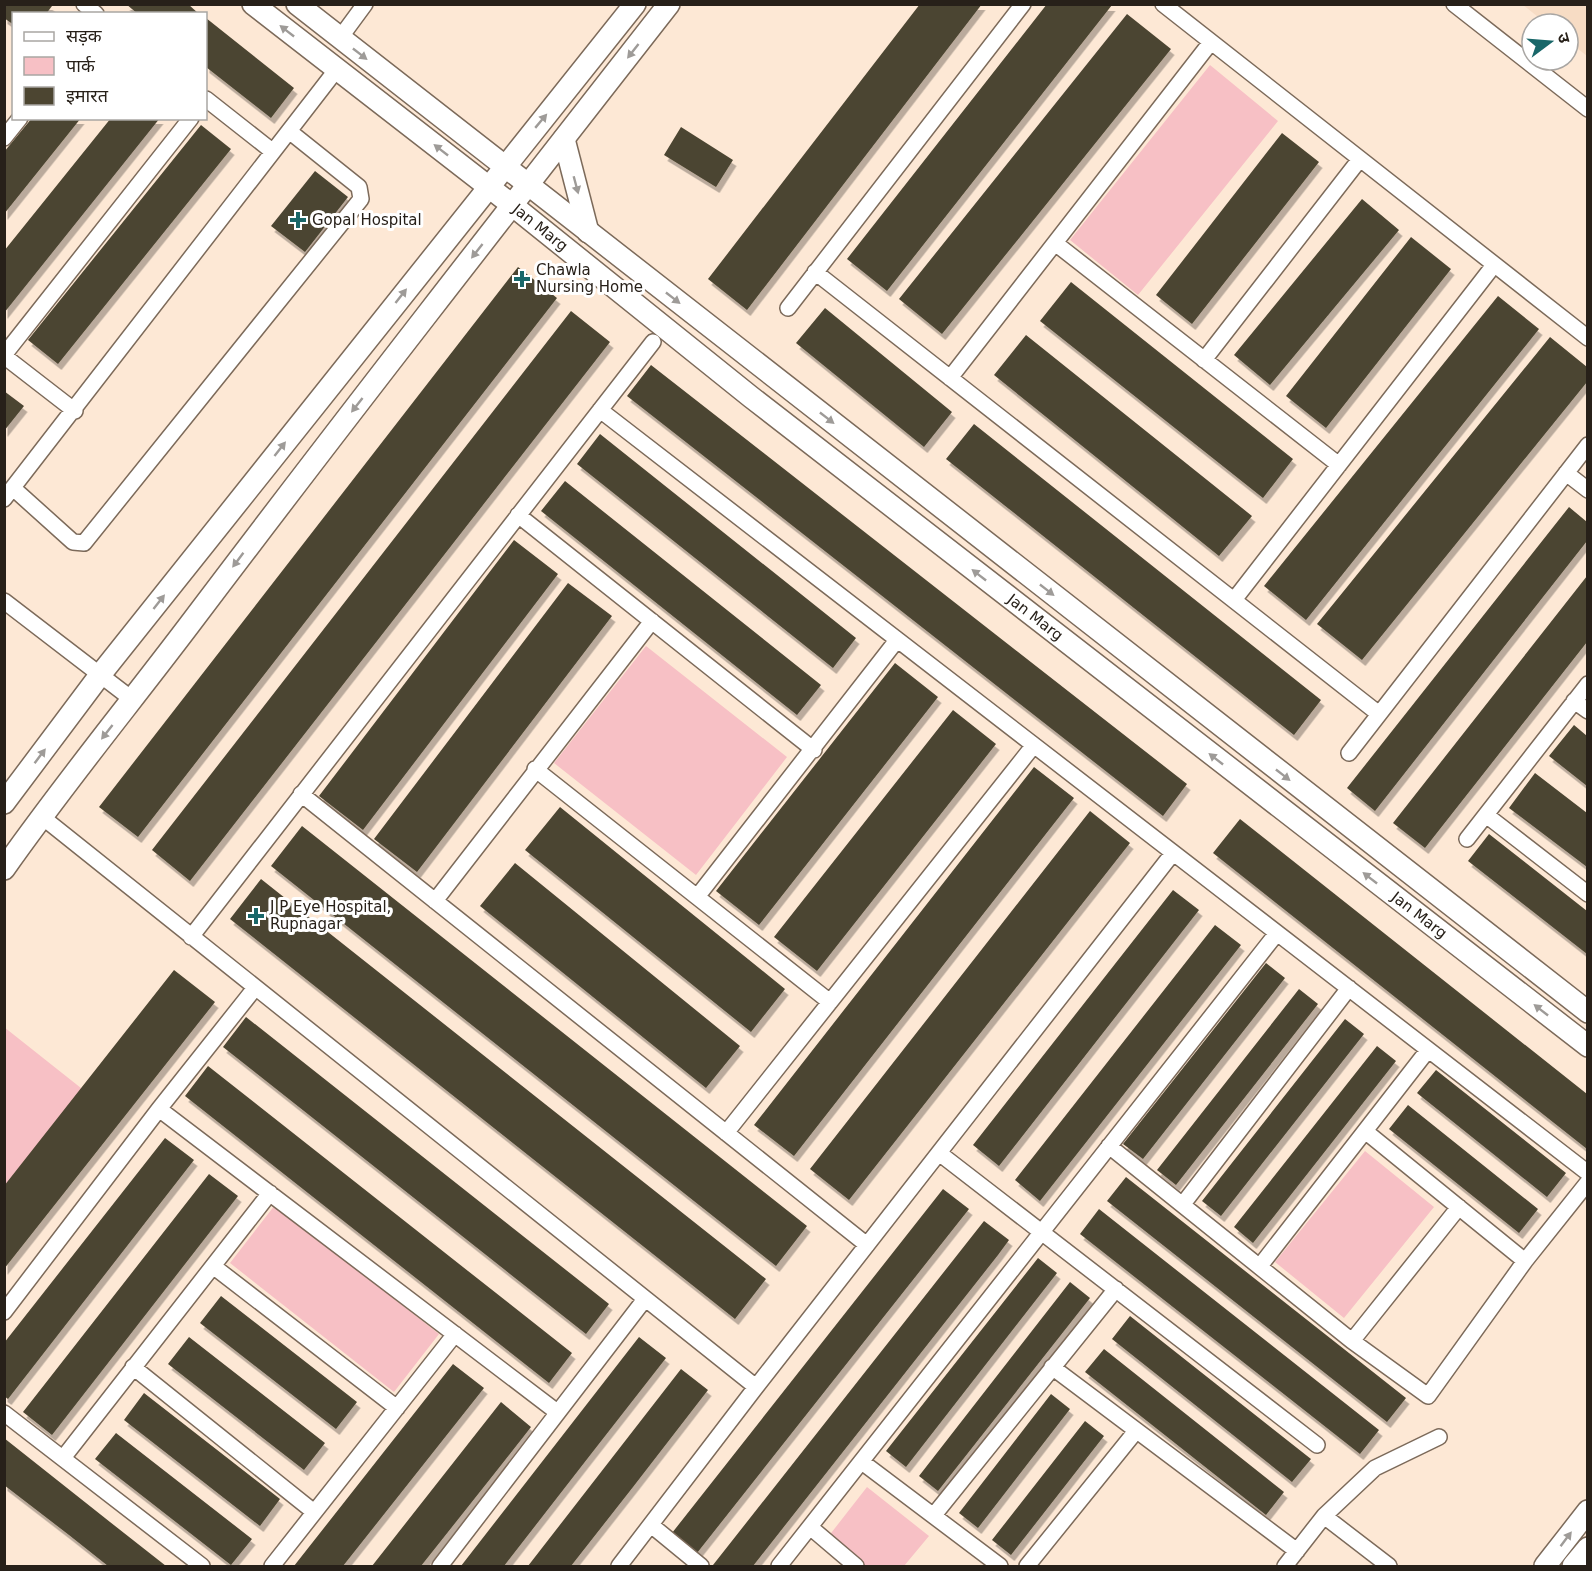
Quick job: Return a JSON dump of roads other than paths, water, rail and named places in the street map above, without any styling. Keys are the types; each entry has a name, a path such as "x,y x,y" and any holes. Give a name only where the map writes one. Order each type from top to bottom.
{"main road":[{"name":"Jan Marg","path":"253,4 513,205 751,397 1587,1046"},
{"path":"297,4 1587,1012"},
{"path":"4,803 100,675 487,186 635,4"},
{"path":"4,869 41,816 133,700 314,459 669,4"},
{"path":"564,139 588,232"},
{"path":"1545,1566 1587,1511"},
{"path":"1573,1566 1587,1548"}],"street":[{"path":"339,38 365,4"},
{"path":"788,308 1023,4"},
{"path":"1163,4 1587,338"},
{"path":"1454,4 1587,109"},
{"path":"950,378 1211,42"},
{"path":"289,131 359,187 362,199 84,543 73,542 9,494 75,411 272,151 337,69"},
{"path":"207,101 272,151"},
{"path":"6,134 18,120"},
{"path":"75,411 4,355 189,120"},
{"path":"1204,360 1360,159"},
{"path":"1055,243 1339,465"},
{"path":"1234,600 1494,264"},
{"path":"815,272 1379,714"},
{"path":"191,936 653,342"},
{"path":"600,410 1587,1173"},
{"path":"1349,753 1587,445"},
{"path":"1566,473 1587,490"},
{"path":"518,515 814,750"},
{"path":"4,601 133,700"},
{"path":"435,901 652,621"},
{"path":"696,897 814,750 897,640"},
{"path":"1467,838 1587,684"},
{"path":"1574,701 1587,711"},
{"path":"726,1133 1034,746"},
{"path":"536,769 830,1002"},
{"path":"301,794 867,1245"},
{"path":"1486,815 1587,894"},
{"path":"41,816 756,1387"},
{"path":"619,1566 1173,853"},
{"path":"779,1566 1277,933"},
{"path":"4,1312 255,988"},
{"path":"1183,1204 1349,988"},
{"path":"1260,1266 1428,1050"},
{"path":"159,1109 557,1412"},
{"path":"1365,1131 1525,1261"},
{"path":"1109,1146 1352,1341 1428,1396 1525,1261 1587,1182"},
{"path":"939,1153 1317,1445"},
{"path":"63,1458 270,1193"},
{"path":"1352,1341 1459,1207"},
{"path":"213,1266 397,1408"},
{"path":"934,1515 1116,1289"},
{"path":"440,1566 645,1299"},
{"path":"272,1566 455,1335"},
{"path":"133,1367 314,1512"},
{"path":"1052,1367 1297,1551"},
{"path":"4,1413 201,1566"},
{"path":"1027,1566 1136,1431"},
{"path":"1285,1566 1324,1516 1375,1468 1439,1437"},
{"path":"862,1462 1000,1566"},
{"path":"1324,1516 1389,1566"},
{"path":"651,1525 701,1566"},
{"path":"810,1527 856,1566"}],"place":[{"name":"Gopal Hospital","path":"298,220"},
{"name":"Chawla Nursing Home","path":"522,279"},
{"name":"J P Eye Hospital, Rupnagar","path":"256,916"}]}
